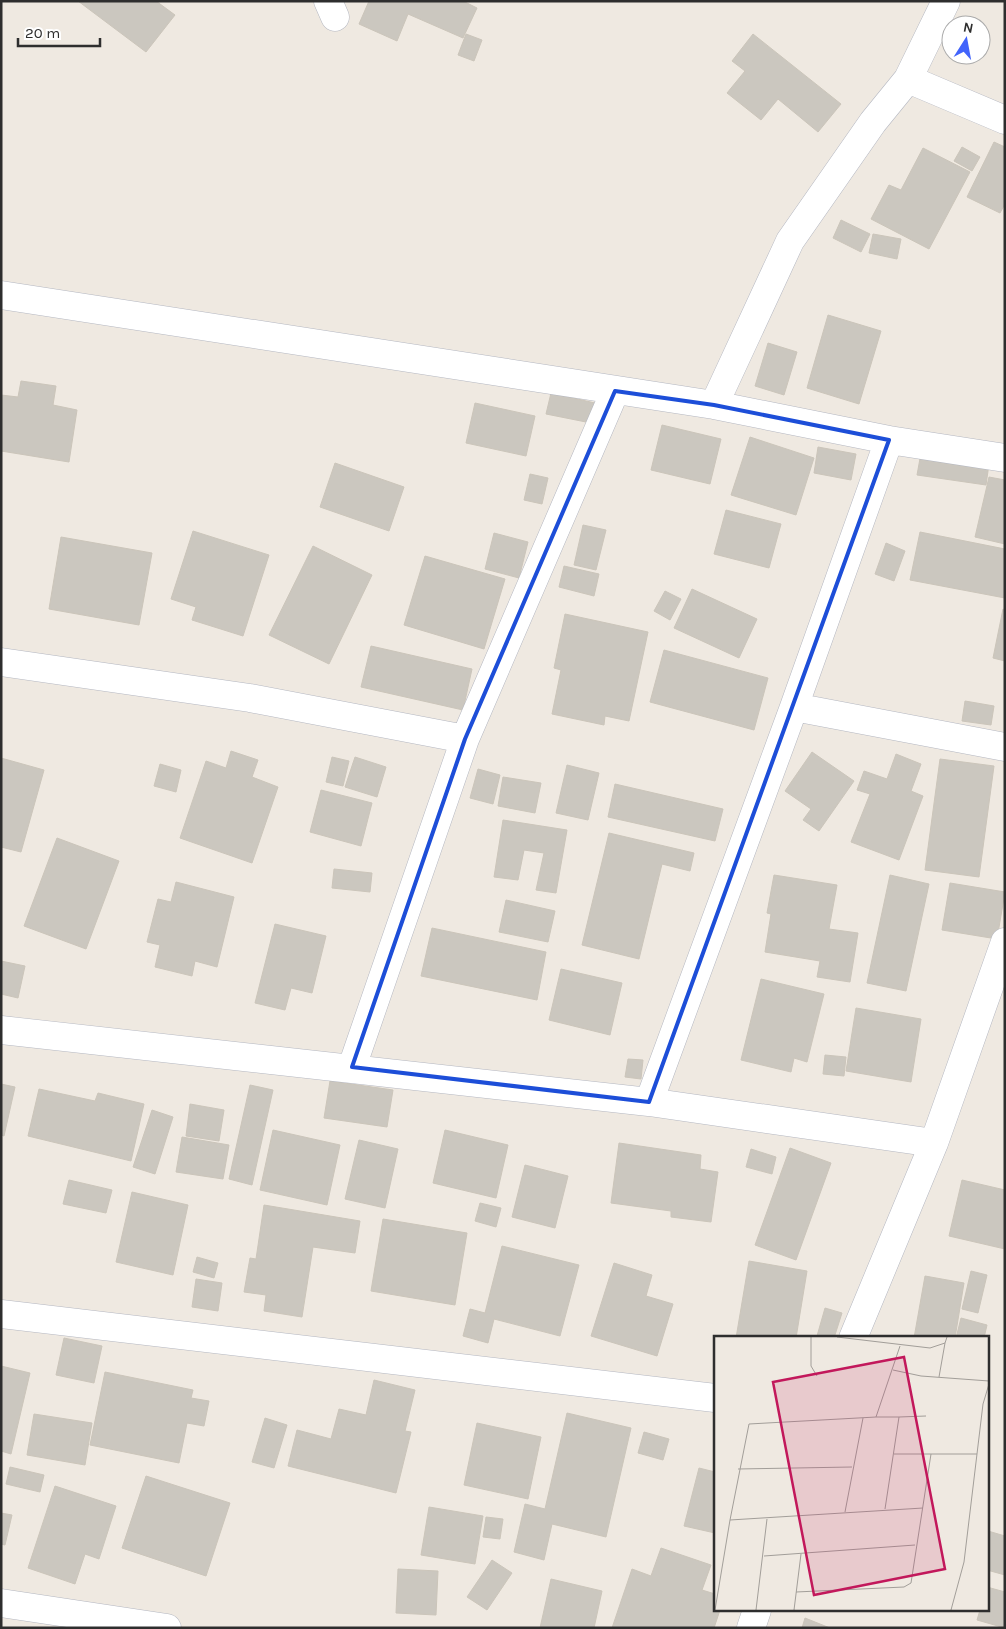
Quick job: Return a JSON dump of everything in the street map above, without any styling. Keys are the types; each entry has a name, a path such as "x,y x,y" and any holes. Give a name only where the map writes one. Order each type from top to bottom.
{"street":[{"path":"714,405 790,241 873,122 908,79 946,1"},
{"path":"908,79 1005,120"},
{"path":"1,295 714,405 889,440 1005,458"},
{"path":"352,1067 464,739 615,391"},
{"path":"649,1102 794,707 889,440"},
{"path":"1,662 250,698 464,739"},
{"path":"794,707 1005,746"},
{"path":"854,1336 934,1143 1005,942"},
{"path":"1,1030 352,1067 649,1102 934,1143"},
{"path":"1,1314 714,1398"},
{"path":"1,1603 167,1628"},
{"path":"751,1628 756,1612"}],"highlighted area":[{"path":"615,391 714,405 889,440 649,1102 352,1067 465,739"}],"building":[{"path":"78,1 156,1 175,15 146,52"},
{"path":"369,1 463,1 477,8 463,38 408,14 397,41 359,24"},
{"path":"466,34 482,40 474,61 458,55"},
{"path":"753,34 841,104 818,132 778,99 761,120 727,93 745,71 732,61"},
{"path":"994,142 1005,147 1005,204 1000,213 967,197"},
{"path":"962,147 980,157 972,171 954,161"},
{"path":"923,148 970,172 929,249 871,219 889,185 901,190"},
{"path":"841,220 870,234 861,252 833,238"},
{"path":"873,234 901,239 897,259 869,253"},
{"path":"828,315 881,331 859,404 807,388"},
{"path":"768,343 797,352 784,395 755,386"},
{"path":"21,381 56,386 53,405 77,410 69,462 1,451 1,395 18,397"},
{"path":"551,393 595,403 591,423 546,414"},
{"path":"475,403 535,416 526,456 466,443"},
{"path":"662,425 721,439 710,484 651,470"},
{"path":"750,437 814,458 796,515 731,495"},
{"path":"818,447 856,454 851,480 814,473"},
{"path":"921,453 989,464 986,485 917,475"},
{"path":"335,463 404,487 389,531 320,507"},
{"path":"530,474 548,478 542,504 524,500"},
{"path":"989,477 1005,480 1005,544 975,537"},
{"path":"726,510 781,524 769,568 714,554"},
{"path":"583,525 606,530 596,570 574,565"},
{"path":"193,531 269,555 243,636 192,620 196,607 171,599"},
{"path":"920,532 1005,549 1005,598 910,580"},
{"path":"494,533 528,542 519,578 485,569"},
{"path":"61,537 152,553 139,625 49,609"},
{"path":"886,543 905,551 894,581 875,574"},
{"path":"313,546 372,575 329,664 269,635"},
{"path":"425,556 505,579 484,649 404,625"},
{"path":"564,566 599,574 594,596 559,587"},
{"path":"692,589 757,619 739,658 674,628"},
{"path":"665,591 681,599 670,620 654,611"},
{"path":"1003,609 1005,610 1005,661 993,658"},
{"path":"565,614 648,632 629,721 605,716 604,725 552,714 561,670 554,668"},
{"path":"371,646 472,669 463,710 361,687"},
{"path":"664,650 768,678 754,730 650,702"},
{"path":"965,701 994,706 991,725 962,721"},
{"path":"231,751 258,760 252,777 278,787 252,863 180,838 206,761 226,768"},
{"path":"812,752 854,781 819,831 803,820 811,809 785,791"},
{"path":"896,754 921,764 911,791 923,796 899,860 851,842 870,794 857,790 864,771 887,779"},
{"path":"332,757 349,761 343,786 326,782"},
{"path":"355,757 386,767 377,797 345,787"},
{"path":"1,758 44,770 21,852 1,847"},
{"path":"940,759 994,766 979,877 925,870"},
{"path":"160,764 181,770 176,792 154,786"},
{"path":"567,765 599,773 588,820 556,813"},
{"path":"478,769 500,775 493,804 470,798"},
{"path":"503,777 541,783 535,813 498,806"},
{"path":"615,784 723,809 715,841 608,817"},
{"path":"321,790 372,803 361,846 310,832"},
{"path":"503,820 567,830 556,893 536,890 544,853 524,850 518,880 494,877"},
{"path":"609,833 694,853 690,871 662,864 639,959 582,945"},
{"path":"57,838 119,861 86,949 24,926"},
{"path":"334,869 372,873 370,892 332,888"},
{"path":"774,875 837,885 829,929 858,933 850,982 817,977 820,961 765,952 771,914 767,913"},
{"path":"890,875 929,884 906,991 867,983"},
{"path":"176,882 234,897 217,967 195,961 192,976 155,967 160,945 147,942 158,899 171,902"},
{"path":"950,883 1005,892 997,939 942,930"},
{"path":"506,900 555,911 548,942 499,932"},
{"path":"275,924 326,936 312,993 291,988 285,1010 255,1003"},
{"path":"432,928 546,952 537,1000 421,976"},
{"path":"1,961 25,966 18,998 1,994"},
{"path":"561,969 622,983 610,1035 549,1020"},
{"path":"761,979 824,994 807,1062 794,1058 791,1072 741,1060"},
{"path":"856,1008 921,1019 911,1082 846,1071"},
{"path":"825,1055 846,1057 844,1076 823,1074"},
{"path":"628,1059 643,1060 641,1079 625,1077"},
{"path":"330,1081 393,1090 387,1127 324,1118"},
{"path":"1,1084 15,1087 4,1136 1,1135"},
{"path":"250,1085 273,1090 252,1185 229,1179"},
{"path":"39,1089 95,1101 98,1093 144,1104 131,1161 28,1136"},
{"path":"190,1104 224,1110 219,1141 186,1136"},
{"path":"152,1110 173,1117 155,1174 133,1167"},
{"path":"273,1130 340,1145 327,1205 260,1190"},
{"path":"445,1130 508,1145 496,1198 433,1183"},
{"path":"182,1137 229,1145 223,1179 176,1172"},
{"path":"359,1140 398,1149 385,1208 345,1199"},
{"path":"619,1143 701,1155 700,1169 718,1172 711,1222 671,1217 671,1211 611,1203"},
{"path":"790,1148 831,1163 796,1260 755,1245"},
{"path":"751,1149 776,1157 772,1174 746,1167"},
{"path":"525,1165 568,1176 555,1228 512,1217"},
{"path":"69,1180 112,1190 106,1213 63,1204"},
{"path":"962,1180 1005,1190 1005,1249 949,1236"},
{"path":"132,1192 188,1205 173,1275 116,1262"},
{"path":"480,1203 501,1208 496,1227 475,1221"},
{"path":"264,1205 360,1221 355,1253 313,1247 302,1317 264,1311 266,1295 244,1292 250,1258 256,1259"},
{"path":"383,1219 467,1233 455,1305 371,1291"},
{"path":"502,1246 579,1265 560,1336 494,1319 488,1343 463,1336 470,1309 485,1313"},
{"path":"197,1257 218,1263 214,1278 193,1272"},
{"path":"749,1261 807,1271 796,1336 736,1336"},
{"path":"614,1263 652,1275 646,1296 673,1304 657,1356 591,1336"},
{"path":"971,1271 987,1275 978,1313 962,1309"},
{"path":"925,1276 964,1283 955,1336 914,1336"},
{"path":"196,1279 222,1283 218,1311 192,1307"},
{"path":"825,1308 842,1313 835,1336 817,1336"},
{"path":"961,1318 987,1325 984,1336 956,1336"},
{"path":"64,1338 102,1346 94,1383 56,1375"},
{"path":"1,1366 30,1373 11,1454 1,1451"},
{"path":"105,1372 193,1390 191,1398 209,1401 204,1426 187,1423 179,1463 90,1445"},
{"path":"374,1380 415,1390 405,1431 411,1432 396,1493 288,1466 297,1430 331,1439 339,1409 366,1415"},
{"path":"567,1413 631,1428 606,1537 552,1524 544,1560 514,1552 525,1504 545,1509"},
{"path":"34,1414 92,1423 85,1465 27,1455"},
{"path":"265,1418 287,1425 274,1468 252,1462"},
{"path":"477,1423 541,1437 528,1499 464,1485"},
{"path":"644,1432 669,1439 663,1460 638,1453"},
{"path":"10,1467 44,1475 40,1492 6,1484"},
{"path":"699,1468 714,1472 714,1533 684,1526"},
{"path":"146,1476 230,1503 206,1576 122,1548"},
{"path":"55,1486 116,1506 99,1559 85,1554 75,1584 28,1568"},
{"path":"429,1507 483,1516 475,1564 421,1555"},
{"path":"1,1513 12,1515 5,1545 1,1544"},
{"path":"486,1517 503,1519 500,1539 483,1537"},
{"path":"988,1531 1005,1536 1005,1575 988,1570"},
{"path":"661,1548 711,1565 702,1590 714,1594 714,1612 719,1612 714,1628 612,1628 632,1569 651,1576"},
{"path":"492,1560 512,1573 487,1610 467,1597"},
{"path":"398,1569 438,1571 436,1615 396,1613"},
{"path":"551,1579 602,1591 594,1628 540,1628"},
{"path":"988,1587 1005,1592 1005,1628 977,1620 979,1612 988,1612"},
{"path":"805,1618 830,1628 802,1628"}]}
